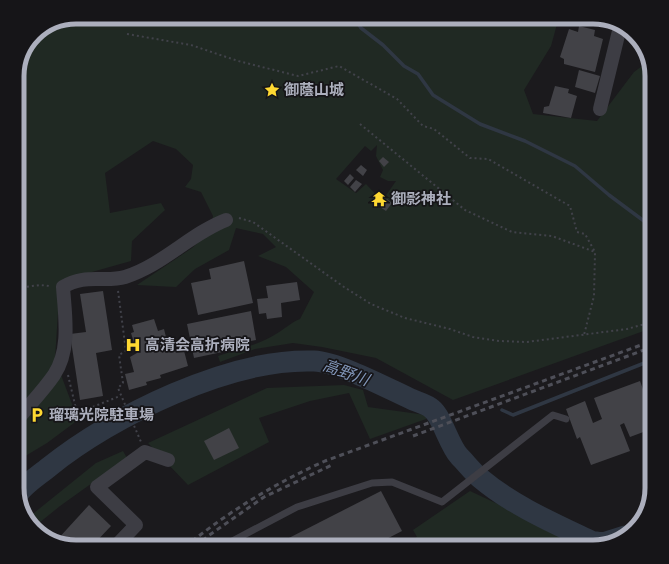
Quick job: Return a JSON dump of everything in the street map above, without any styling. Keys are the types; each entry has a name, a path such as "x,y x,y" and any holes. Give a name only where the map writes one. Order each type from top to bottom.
{"street":[{"path":"600,108 619,31"},
{"path":"24,411 54,374 63,352 66,333 63,287 71,282 124,278 142,270 211,226 226,220"},
{"path":"122,540 136,525 97,487 145,452 168,460"}],"lane":[{"path":"234,540 297,507 372,483 392,482 442,502 553,415 566,419"}],"path":[{"path":"127,34 191,45 238,61 298,76 339,66 397,99 423,126 434,129 470,158 488,159 570,206 576,232 585,234 595,252 594,296 584,335"},
{"path":"360,124 465,210 512,232 552,236 595,252"},
{"path":"226,220 239,218 253,222 351,292 371,304 405,318 450,329 473,337 498,341 526,342 627,329 645,324"},
{"path":"116,278 126,351 119,355 123,383 118,388 120,396 142,443"},
{"path":"24,287 40,285 63,287"},
{"path":"68,374 76,409"},
{"path":"58,410 90,408 120,396"}],"shaded area":[{"path":"69,24 557,24 551,46 524,90 533,114 597,121 634,72 644,65 645,76 645,331 453,400 376,358 322,347 293,343 255,349 220,362 218,356 269,338 300,319 314,292 286,267 258,256 276,247 263,234 236,228 229,250 195,269 176,287 137,285 192,248 211,231 213,216 201,192 185,187 191,179 193,165 176,149 153,141 105,173 110,213 161,203 165,210 132,241 131,261 60,281 55,359 78,420 47,443 24,457 24,72 29,53 35,44 50,31","holes":["377,145 376,156 383,170 380,177 388,181 396,181 382,201 366,184 356,193 336,179 365,146 371,151"]},
{"path":"344,385 363,390 368,407 426,415 426,419 370,439 349,393 310,401 259,418 269,442 188,485 148,443 267,388"},
{"path":"123,451 127,458 38,523 35,520 32,515 96,463"},
{"path":"470,491 574,540 411,540 417,537 413,530"}],"building":[{"path":"579,26 595,30 594,36 603,39 595,72 564,64 564,59 560,57 569,29 578,32"},
{"path":"579,70 600,76 595,93 575,87"},
{"path":"555,86 569,89 568,93 577,96 571,118 543,113 544,107 549,106"},
{"path":"383,157 389,162 384,167 379,161"},
{"path":"361,165 367,170 363,176 356,170"},
{"path":"350,174 354,178 348,185 344,181"},
{"path":"356,180 362,184 355,192 350,187"},
{"path":"387,199 392,203 386,211 380,207"},
{"path":"244,261 253,303 198,315 191,283 211,279 209,269"},
{"path":"297,282 300,300 281,303 282,317 267,319 266,313 259,314 257,299 268,298 266,286"},
{"path":"103,291 112,350 96,353 103,396 80,400 70,334 86,332 80,294"},
{"path":"251,311 256,340 226,346 227,351 194,358 187,324"},
{"path":"154,319 158,331 164,329 167,341 172,339 176,349 183,347 188,366 160,375 161,378 146,382 147,385 129,390 125,374 134,372 130,357 137,353 131,333 134,332 132,325"},
{"path":"640,381 645,395 645,431 630,437 624,423 620,425 630,451 591,465 580,437 577,439 566,409 585,401 593,423 602,419 594,398"},
{"path":"229,428 239,448 214,460 204,441"},
{"path":"381,491 402,531 385,540 285,540"},
{"path":"89,505 111,526 98,540 76,540 60,537"}],"waterway":[{"path":"358,24 361,28 383,45 404,66 418,74 433,95 480,124 525,141 575,166 609,195 645,222"},
{"name":"高野川","path":"24,487 75,448 105,428 138,410 174,394 210,380 246,369 281,363 314,361 324,362 349,371 430,407 439,418 455,451 474,473 492,488 519,505 589,540"},
{"path":"502,410 513,415 645,363"}],"railway":[{"path":"194,540 252,499 325,461 645,344"},
{"path":"413,436 645,350"},
{"path":"204,540 264,497 334,464"}],"place":[{"name":"御蔭山城","path":"272,90"},
{"name":"御影神社","path":"379,199"},
{"name":"高清会高折病院","path":"133,345"},
{"name":"瑠璃光院駐車場","path":"37,415"}]}
